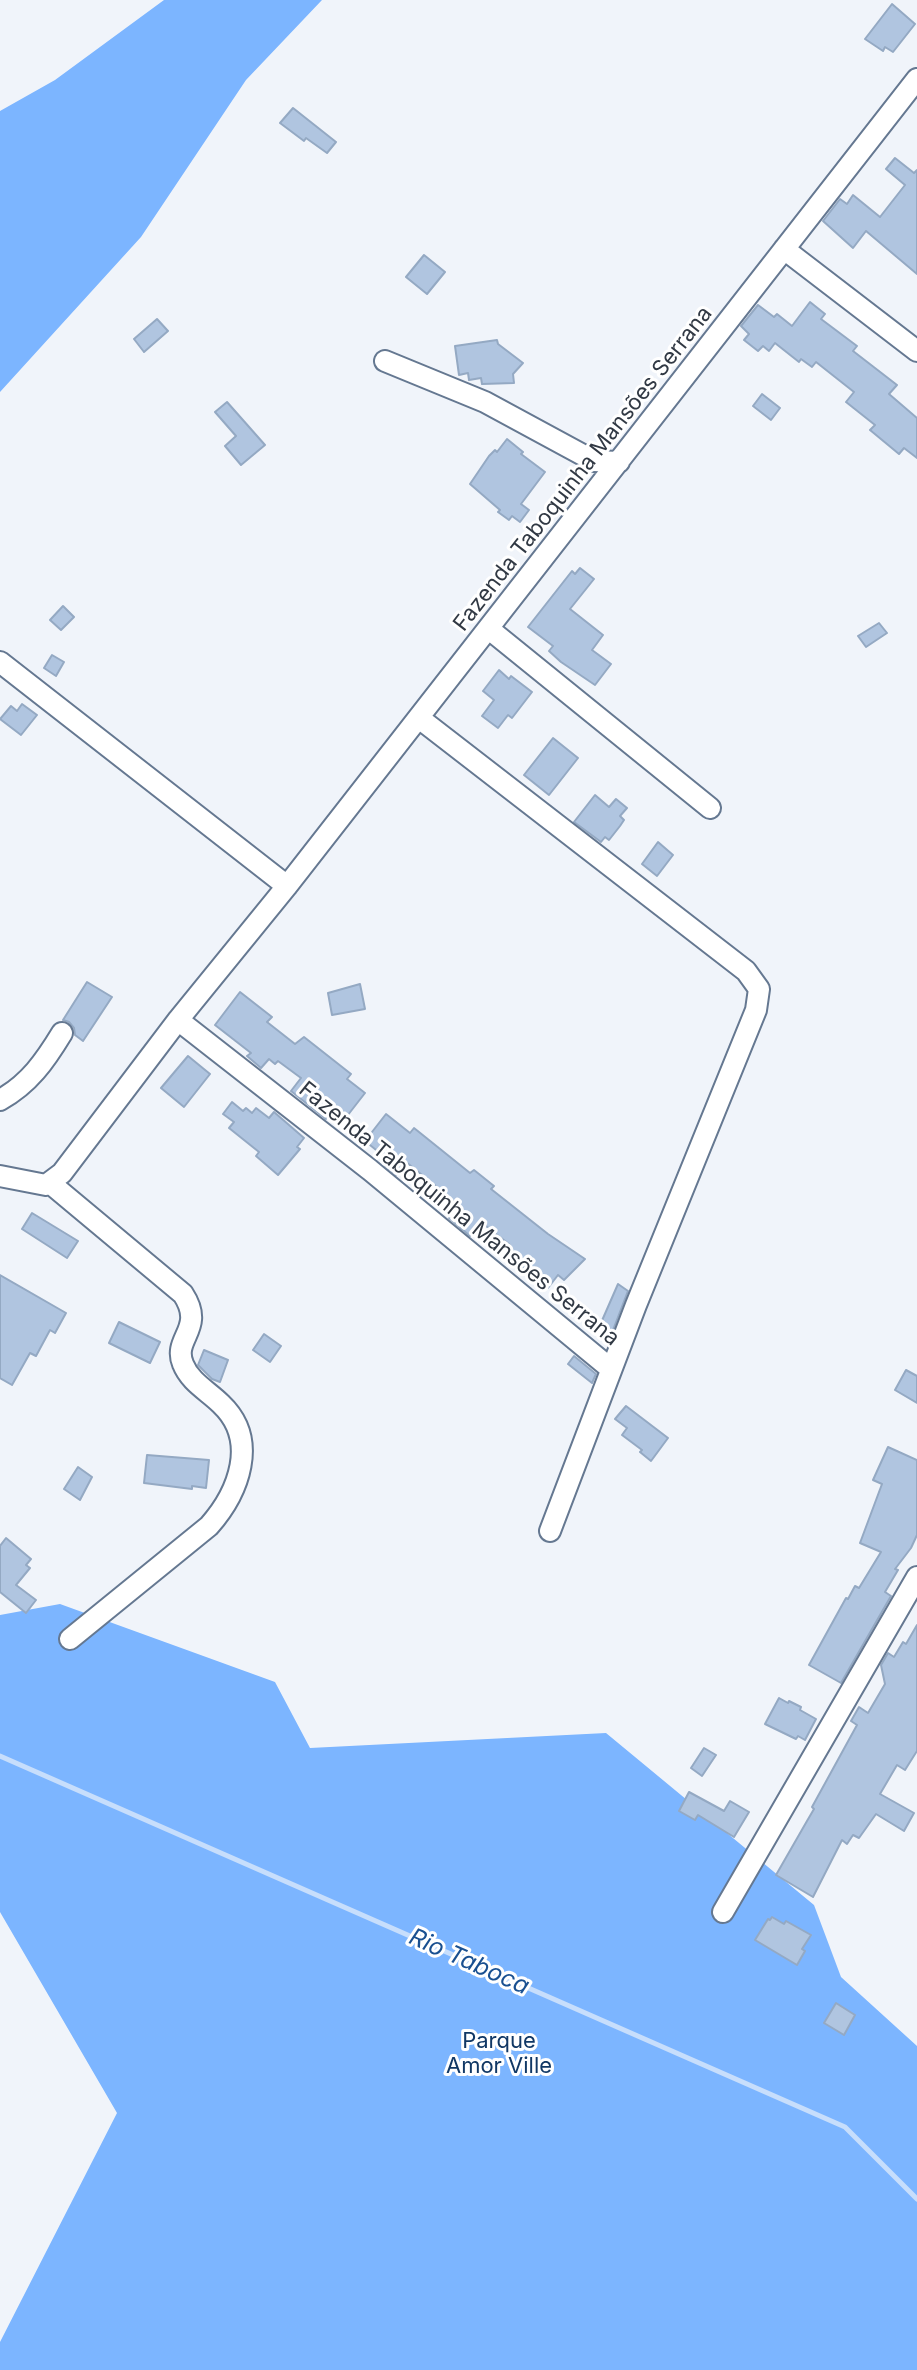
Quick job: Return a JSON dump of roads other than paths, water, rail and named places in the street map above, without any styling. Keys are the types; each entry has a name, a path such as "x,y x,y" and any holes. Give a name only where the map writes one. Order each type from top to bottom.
{"street":[{"name":"Fazenda Taboquinha Mansões Serrana","path":"50,1183 62,1173 178,1020 489,629 917,79"},
{"path":"784,249 917,351"},
{"path":"385,361 485,402 594,461 619,462"},
{"path":"489,629 710,808"},
{"path":"0,662 287,886"},
{"name":"Fazenda Taboquinha Mansões Serrana","path":"178,1020 370,1170 611,1369 756,1010 759,989 746,971 419,718"},
{"path":"0,1100 33,1076 62,1033"},
{"path":"2,1180 40,1185 50,1183 183,1294 192,1312 192,1322 180,1352 181,1361 187,1373 230,1414 237,1424 243,1446 237,1479 220,1513 209,1526 70,1639"},
{"path":"550,1531 611,1369"},
{"path":"723,1912 917,1577"}],"waterway":[{"name":"Rio Taboca","path":"0,1756 845,2127 917,2199"}],"park label":[{"name":"Parque Amor Ville","path":"499,2054"}]}
